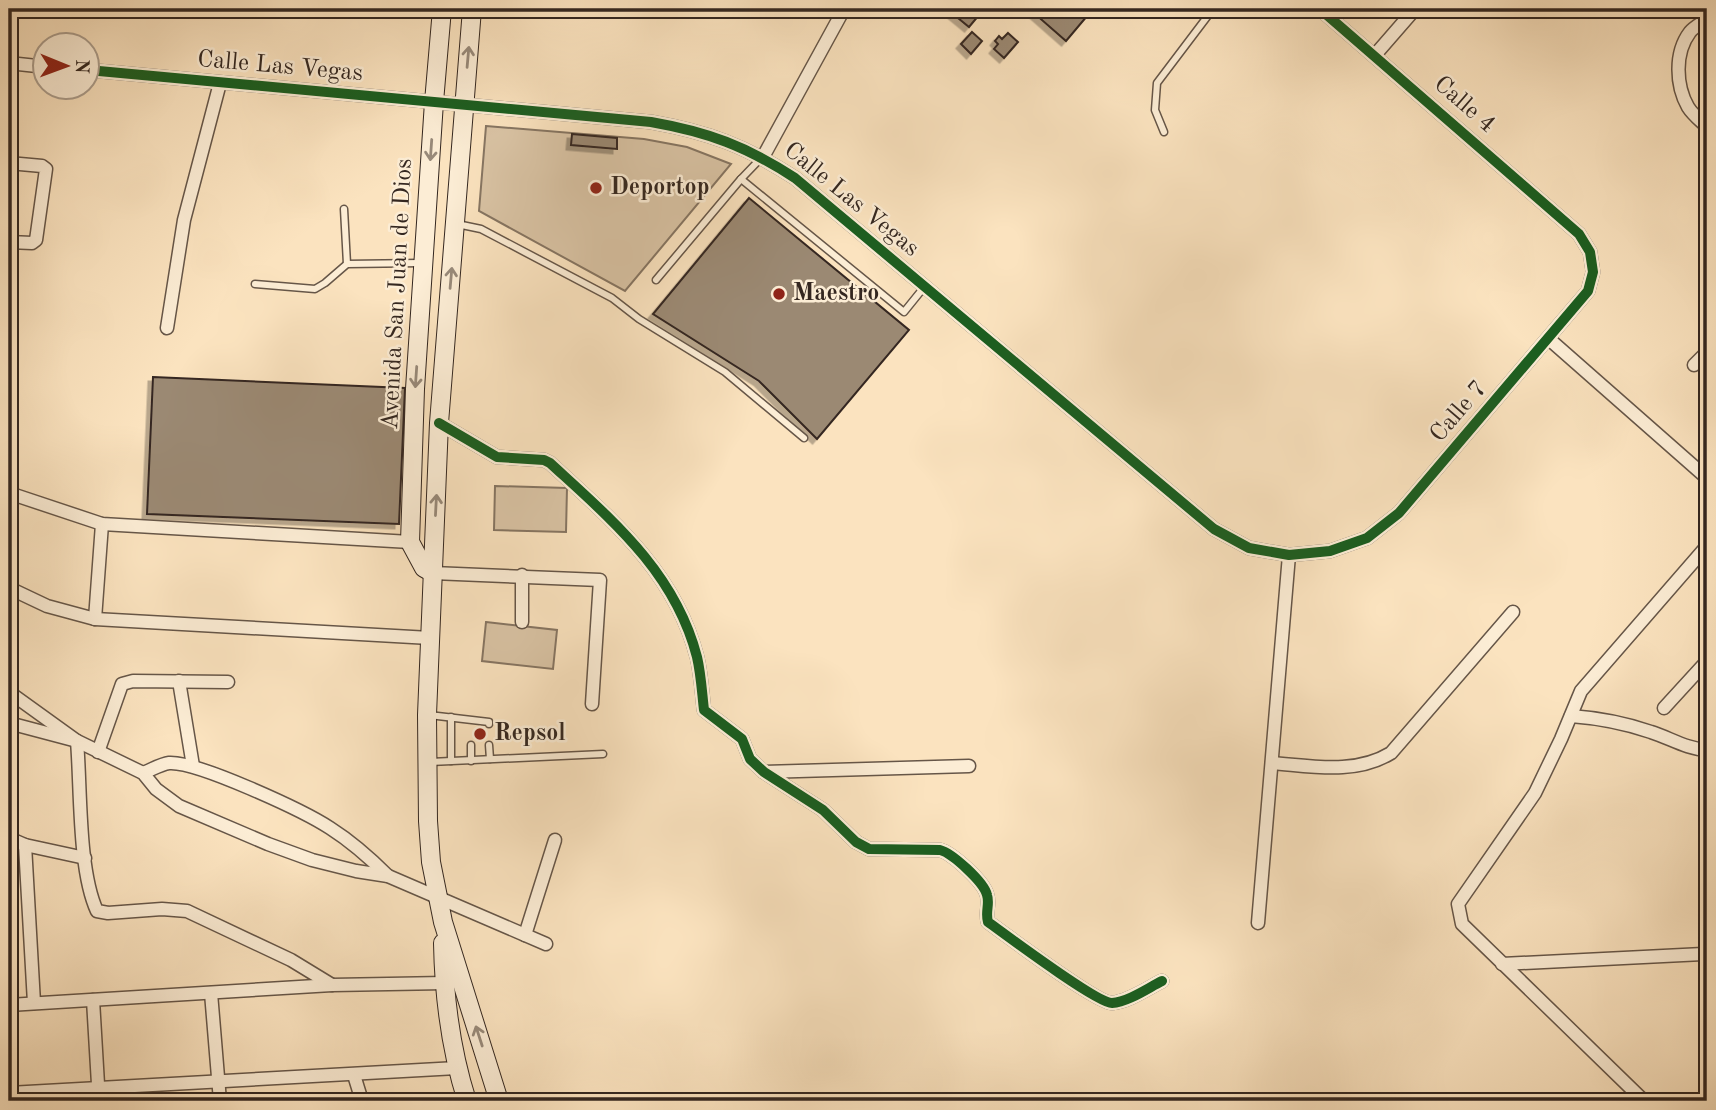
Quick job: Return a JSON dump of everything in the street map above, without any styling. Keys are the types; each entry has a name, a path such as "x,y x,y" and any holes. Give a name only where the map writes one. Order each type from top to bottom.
{"main road":[{"name":"Avenida San Juan de Dios","path":"410,542 415,389 442,9"},
{"name":"Avenida San Juan de Dios","path":"472,9 439,423 426,763 428,821 436,897 499,1101"},
{"path":"410,542 424,568 433,573"},
{"name":"Avenida San Juan de Dios","path":"443,922 445,983 457,1068 467,1101"}],"street":[{"path":"763,157 844,9"},
{"name":"Calle 4","path":"1320,9 1579,234"},
{"path":"1375,55 1415,9"},
{"path":"1707,19 1690,31 1682,49 1679,68 1681,90 1689,109 1707,127"},
{"path":"9,63 32,65"},
{"name":"Calle Las Vegas","path":"102,71 652,122 722,139 763,157 795,178 1214,529 1250,548 1289,555"},
{"path":"167,328 182,230 220,83"},
{"path":"9,163 42,166 46,169 36,240 32,243 9,242"},
{"name":"Calle 7","path":"1289,555 1330,551 1367,538 1399,513 1588,291 1593,272 1590,252 1579,234"},
{"path":"1549,339 1707,478"},
{"path":"1695,365 1707,352"},
{"path":"439,423 497,457 544,460 550,463 624,531 669,589 686,623 697,659 704,710 741,739 750,759 764,772 823,810 856,842 870,849 949,852 985,888 989,899 986,909 988,922 1050,967 1107,1003 1121,1001 1162,981"},
{"path":"9,493 102,524 410,542"},
{"path":"95,619 102,524"},
{"path":"1644,1101 1462,924 1458,904 1535,793 1581,691 1707,546"},
{"path":"1258,923 1289,555"},
{"path":"433,573 600,580 592,704"},
{"path":"522,575 522,622"},
{"path":"9,588 47,606 95,619 430,638"},
{"path":"1272,763 1344,767 1376,762 1391,753 1513,612"},
{"path":"1664,708 1707,661"},
{"path":"98,751 122,684 133,681 228,682"},
{"path":"179,681 193,766"},
{"path":"9,692 77,741 143,772 156,789 179,806 312,860 388,876 546,944"},
{"path":"1571,716 1602,718 1651,732 1693,749 1707,750"},
{"path":"9,723 77,741"},
{"path":"77,741 85,858 92,901 97,911 187,911 291,960 332,985"},
{"path":"143,772 168,763 193,766 328,826 365,852 388,876"},
{"path":"764,772 969,766"},
{"path":"9,838 25,845 85,858"},
{"path":"525,935 555,840"},
{"path":"25,845 34,1003"},
{"path":"1502,964 1706,957"},
{"path":"9,1005 332,985 445,983"},
{"path":"211,993 220,1101"},
{"path":"93,1000 100,1101"},
{"path":"9,1093 457,1068"},
{"path":"355,1075 362,1101"}],"lane":[{"path":"9,15 45,9"},
{"path":"1164,132 1155,110 1157,83 1213,9"},
{"path":"656,280 741,179 763,157"},
{"path":"741,179 904,312 925,286"},
{"path":"344,209 347,264"},
{"path":"455,223 481,229 612,298 639,319 725,372 804,438"},
{"path":"255,284 315,289 325,284 347,264 423,263"},
{"path":"427,715 489,724"},
{"path":"451,717 451,761"},
{"path":"471,745 471,761"},
{"path":"489,745 490,760"},
{"path":"426,763 603,754"}],"shaded area":[{"name":"Deportop","path":"486,126 644,139 687,147 731,164 625,291 479,211"},
{"path":"495,486 567,488 566,532 494,530"},
{"path":"486,622 557,630 553,669 482,661"}],"building":[{"path":"947,9 984,9 969,27"},
{"path":"1039,9 1093,9 1066,41 1035,14"},
{"path":"972,32 982,41 971,54 961,44"},
{"path":"1008,33 1018,42 1004,58 994,49 998,44 995,41 999,36 1002,39"},
{"path":"572,134 617,138 617,149 571,145"},
{"path":"749,198 909,330 817,439 759,381 653,314"},
{"path":"153,377 405,388 399,524 147,514"}],"cycle path":[{"path":"102,71 651,122 691,130 726,142 760,157 795,178 1214,529 1249,548 1289,555 1330,551 1367,538 1399,513 1588,291 1593,272 1590,252 1579,234 1320,9"},
{"path":"439,423 497,457 544,460 550,463 618,527 657,573 687,627 697,657 704,710 742,739 750,759 764,772 823,810 856,842 869,849 940,850 952,856 985,889 988,898 988,922 1071,981 1103,1000 1112,1003 1125,1000 1162,981"}],"place":[{"name":"Deportop","path":"596,188"},
{"name":"Maestro","path":"779,294"},
{"name":"Repsol","path":"480,734"}]}
